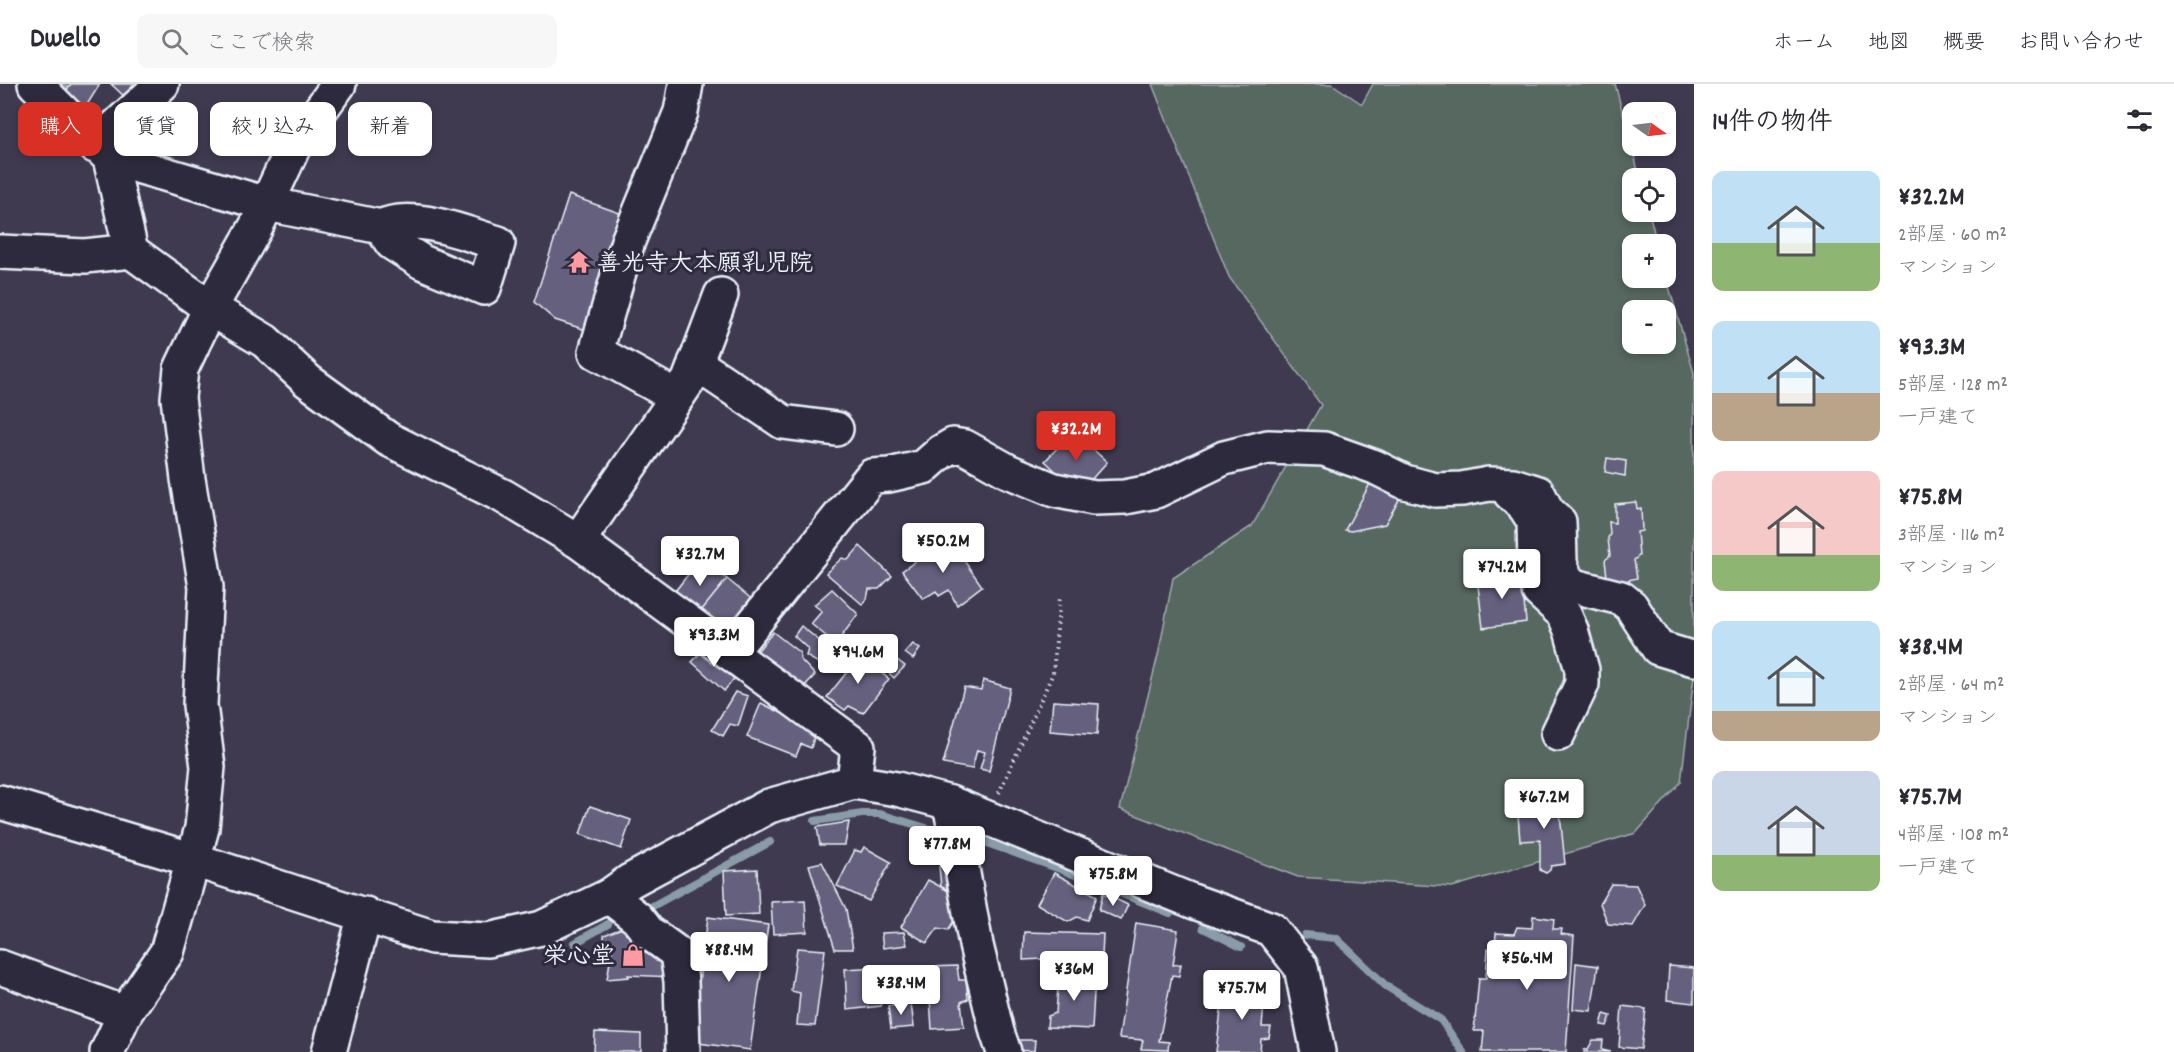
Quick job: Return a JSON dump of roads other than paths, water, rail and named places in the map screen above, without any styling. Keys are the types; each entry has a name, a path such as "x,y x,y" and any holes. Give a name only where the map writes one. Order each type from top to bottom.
{"street":[{"path":"35,84 53,102"},
{"path":"102,152 162,84"},
{"path":"107,1052 125,1013 167,952 202,828 208,766 200,705 206,587 188,479 178,398 181,369 210,308 256,227 294,146 339,84"},
{"path":"677,397 596,352 628,241 681,111 686,84"},
{"path":"102,152 267,204 381,227"},
{"path":"102,152 131,251 210,308 265,340 308,381 388,439 503,496 578,541 858,747 854,782"},
{"path":"0,252 85,256 131,251"},
{"path":"578,541 689,380 721,294"},
{"path":"695,363 783,422 836,429"},
{"path":"730,653 872,476 889,476 924,467 953,445 965,447 1008,471 1054,490 1094,498 1125,497 1156,491 1224,458 1268,447 1324,449 1375,467 1405,482 1435,490 1462,489 1490,484 1513,485 1538,494 1547,511 1559,522 1560,563 1566,579 1574,586 1621,598 1631,606 1658,648 1694,659"},
{"path":"1504,484 1534,522 1539,591 1563,614 1571,630 1582,670 1582,684 1558,734"},
{"path":"0,802 194,860 432,937 488,940 542,928 609,896 630,881 769,806 854,782 897,789 950,803 1181,897 1271,929 1300,967 1318,1052"},
{"path":"950,803 976,945 996,1032 1004,1052"},
{"path":"609,896 637,918 648,932 677,953 681,981 683,1052"},
{"path":"328,1052 365,914"},
{"path":"0,967 125,1013"}],"waterway":[{"path":"61,84 101,122 107,117"},
{"path":"815,821 862,814 880,814 936,831"},
{"path":"981,841 1063,870 1170,913"},
{"path":"647,909 770,842"},
{"path":"575,943 608,924"},
{"path":"1203,928 1241,947"},
{"path":"1305,935 1336,938 1386,986 1441,1020 1463,1052"}],"place":[{"name":"善光寺大本願乳児院","path":"579,262"},
{"name":"栄心堂","path":"633,955"}]}
